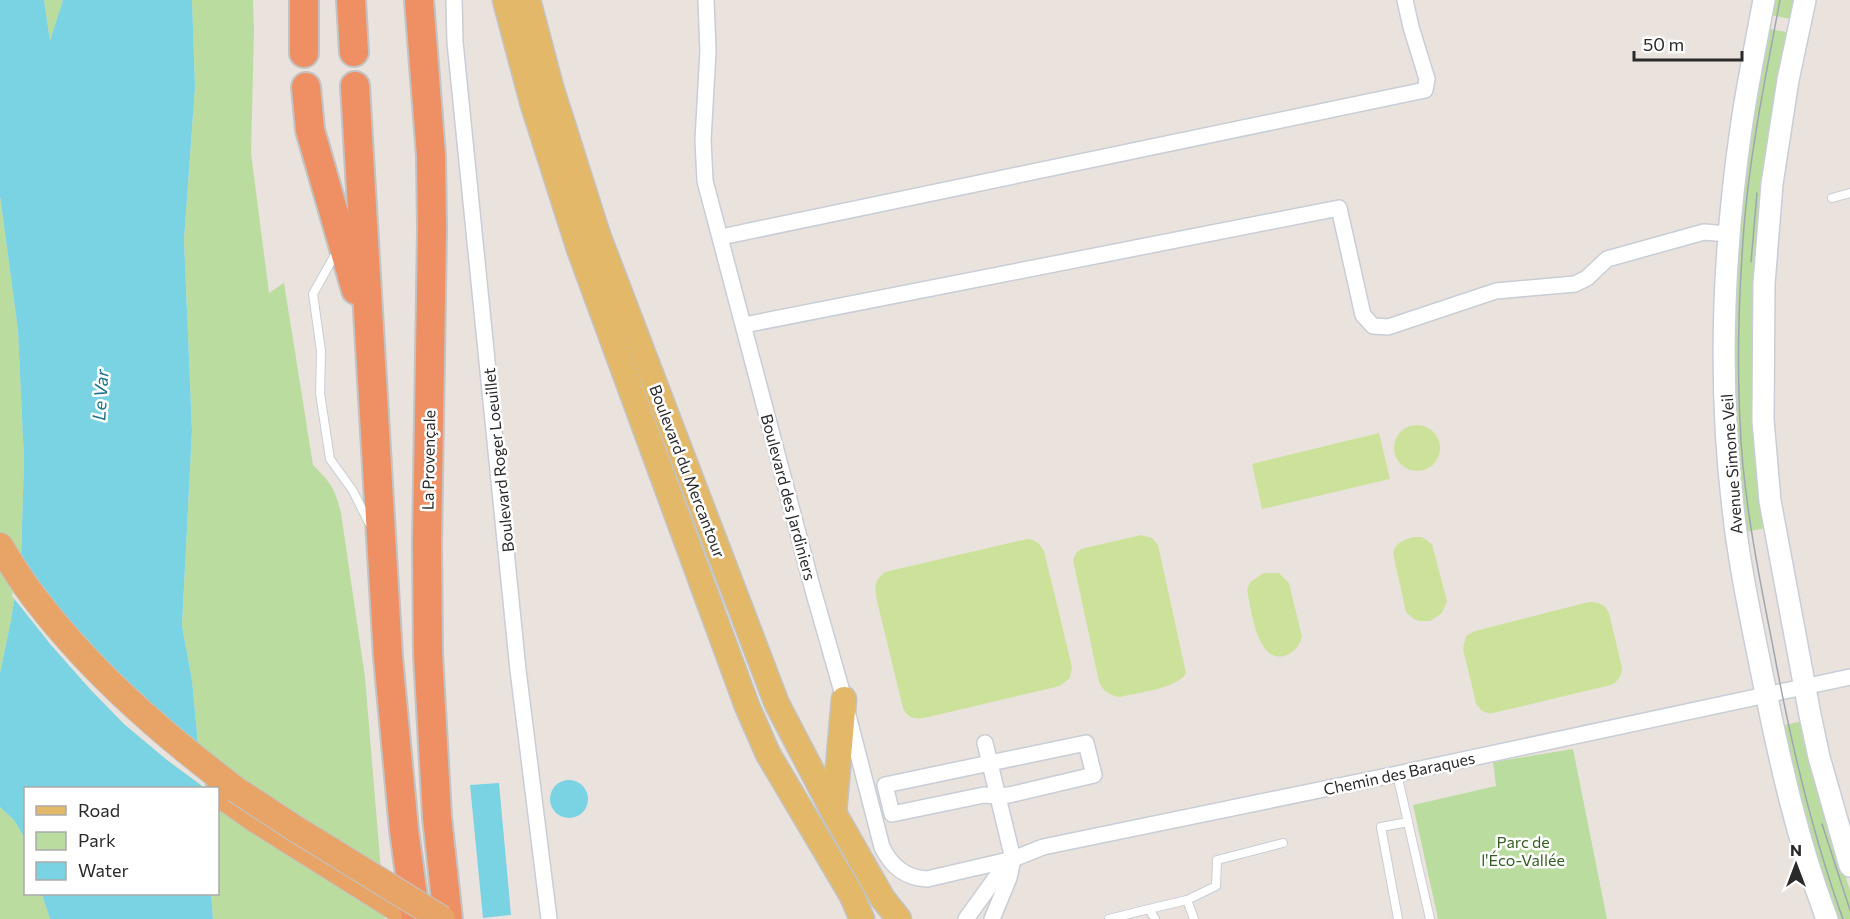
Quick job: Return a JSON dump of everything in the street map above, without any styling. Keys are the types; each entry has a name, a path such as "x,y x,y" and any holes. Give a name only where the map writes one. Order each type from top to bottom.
{"highway":[{"path":"304,0 304,53"},
{"path":"351,0 354,52"},
{"name":"La Provençale","path":"419,0 431,156 428,654 437,817 448,919"},
{"path":"355,86 393,715 415,919"},
{"path":"306,87 310,130 370,341"},
{"path":"0,546 25,585 70,640 116,688 182,749 278,818 442,919"},
{"path":"0,572 41,628 97,691 180,766 208,787"},
{"path":"219,794 258,822 415,919"}],"main road":[{"name":"Boulevard du Mercantour","path":"505,0 533,105 579,249 747,706 768,754 851,894 862,919"},
{"name":"Boulevard du Mercantour","path":"528,0 551,87 598,235 777,704 834,813 883,899 899,919"},
{"name":"Avenue Simone Veil","path":"1764,0 1741,127 1729,234 1725,368 1729,467 1737,542 1766,696 1800,835 1827,919"},
{"path":"1805,0 1788,80 1772,184 1764,284 1763,420 1770,501 1805,687 1819,757 1850,866"},
{"path":"834,813 844,699"}],"street":[{"name":"Boulevard Roger Loeuillet","path":"454,0 455,42 518,670 549,919"},
{"name":"Boulevard des Jardiniers","path":"706,0 708,51 702,160 705,181 882,847 896,867 917,879 927,879 1012,859"},
{"path":"720,237 1425,90 1427,79 1405,0"},
{"path":"744,326 1339,208 1363,315 1373,326 1388,327 1497,291 1575,284 1587,279 1607,259 1704,232 1729,234"},
{"name":"Chemin des Baraques","path":"1012,859 1043,847 1850,677"},
{"path":"985,743 1012,859 1009,878 992,919"},
{"path":"1086,743 1094,775 998,796 984,795 892,814 885,785 1086,743"},
{"path":"966,919 1012,859"}],"lane":[{"path":"1832,198 1850,193"},
{"path":"342,242 313,294 321,351 320,393 330,459 353,491 382,548"},
{"path":"1397,774 1430,919"},
{"path":"1398,919 1382,827 1408,822"},
{"path":"1109,919 1187,900 1215,886 1217,860 1283,843"},
{"path":"1187,900 1194,919"},
{"path":"1149,909 1155,919"}],"green space":[{"path":"44,0 63,0 50,42"},
{"path":"192,0 253,0 251,153 269,293 284,283 313,465 331,486 337,497 341,513 365,677 385,919 213,919 211,895 219,895 219,787 202,787 192,680 182,626 192,430 184,240 195,87"},
{"path":"1771,0 1796,0 1793,18 1770,15"},
{"path":"1770,29 1786,32 1789,35 1781,79 1766,528 1745,532 1736,467 1731,365 1737,224 1766,31"},
{"path":"0,196 18,330 24,461 21,559 0,673"},
{"path":"1417,425 1433,432 1440,448 1433,464 1417,471 1401,464 1394,448 1401,432"},
{"path":"1379,433 1390,479 1262,509 1252,464"},
{"path":"1141,535 1152,538 1158,545 1186,673 1175,683 1166,686 1120,697 1113,696 1099,682 1073,560 1081,549"},
{"path":"1413,537 1422,537 1432,544 1447,601 1442,613 1430,621 1419,621 1406,612 1393,553 1398,544"},
{"path":"1027,539 1037,542 1044,551 1072,667 1070,678 1060,686 924,718 909,716 903,708 877,601 875,588 878,579 885,572"},
{"path":"1264,573 1279,573 1289,583 1302,637 1296,648 1287,655 1277,656 1269,652 1257,634 1247,590 1250,582"},
{"path":"1589,602 1601,604 1609,613 1622,668 1618,680 1611,685 1493,713 1481,710 1476,703 1463,649 1466,636 1475,631"},
{"path":"1804,721 1850,891 1850,919 1833,919 1779,726"},
{"name":"Parc de l'Éco-Vallée","path":"1573,749 1607,919 1438,919 1413,805 1496,786 1493,762"},
{"path":"0,807 14,820 24,837 24,895 42,895 50,919 0,919"}],"water":[{"name":"Le Var","path":"0,0 44,0 50,41 63,0 192,0 195,87 184,240 192,430 182,626 192,680 202,787 24,787 24,837 14,820 0,807 0,673 21,559 24,461 18,330 0,196"},
{"path":"569,780 583,785 588,799 583,813 569,818 555,813 550,799 555,785"},
{"path":"499,783 511,915 483,918 470,785"},
{"path":"42,895 211,895 213,919 50,919"}],"pier":[{"path":"18,559 54,604 125,683 201,750 205,787 167,760 124,724 51,645 12,596"}],"tram line":[{"path":"1780,0 1754,142 1744,227 1739,347 1741,437 1752,534 1787,716 1811,819 1843,919"},
{"path":"1751,262 1757,193"},
{"path":"1822,824 1850,910"}]}
